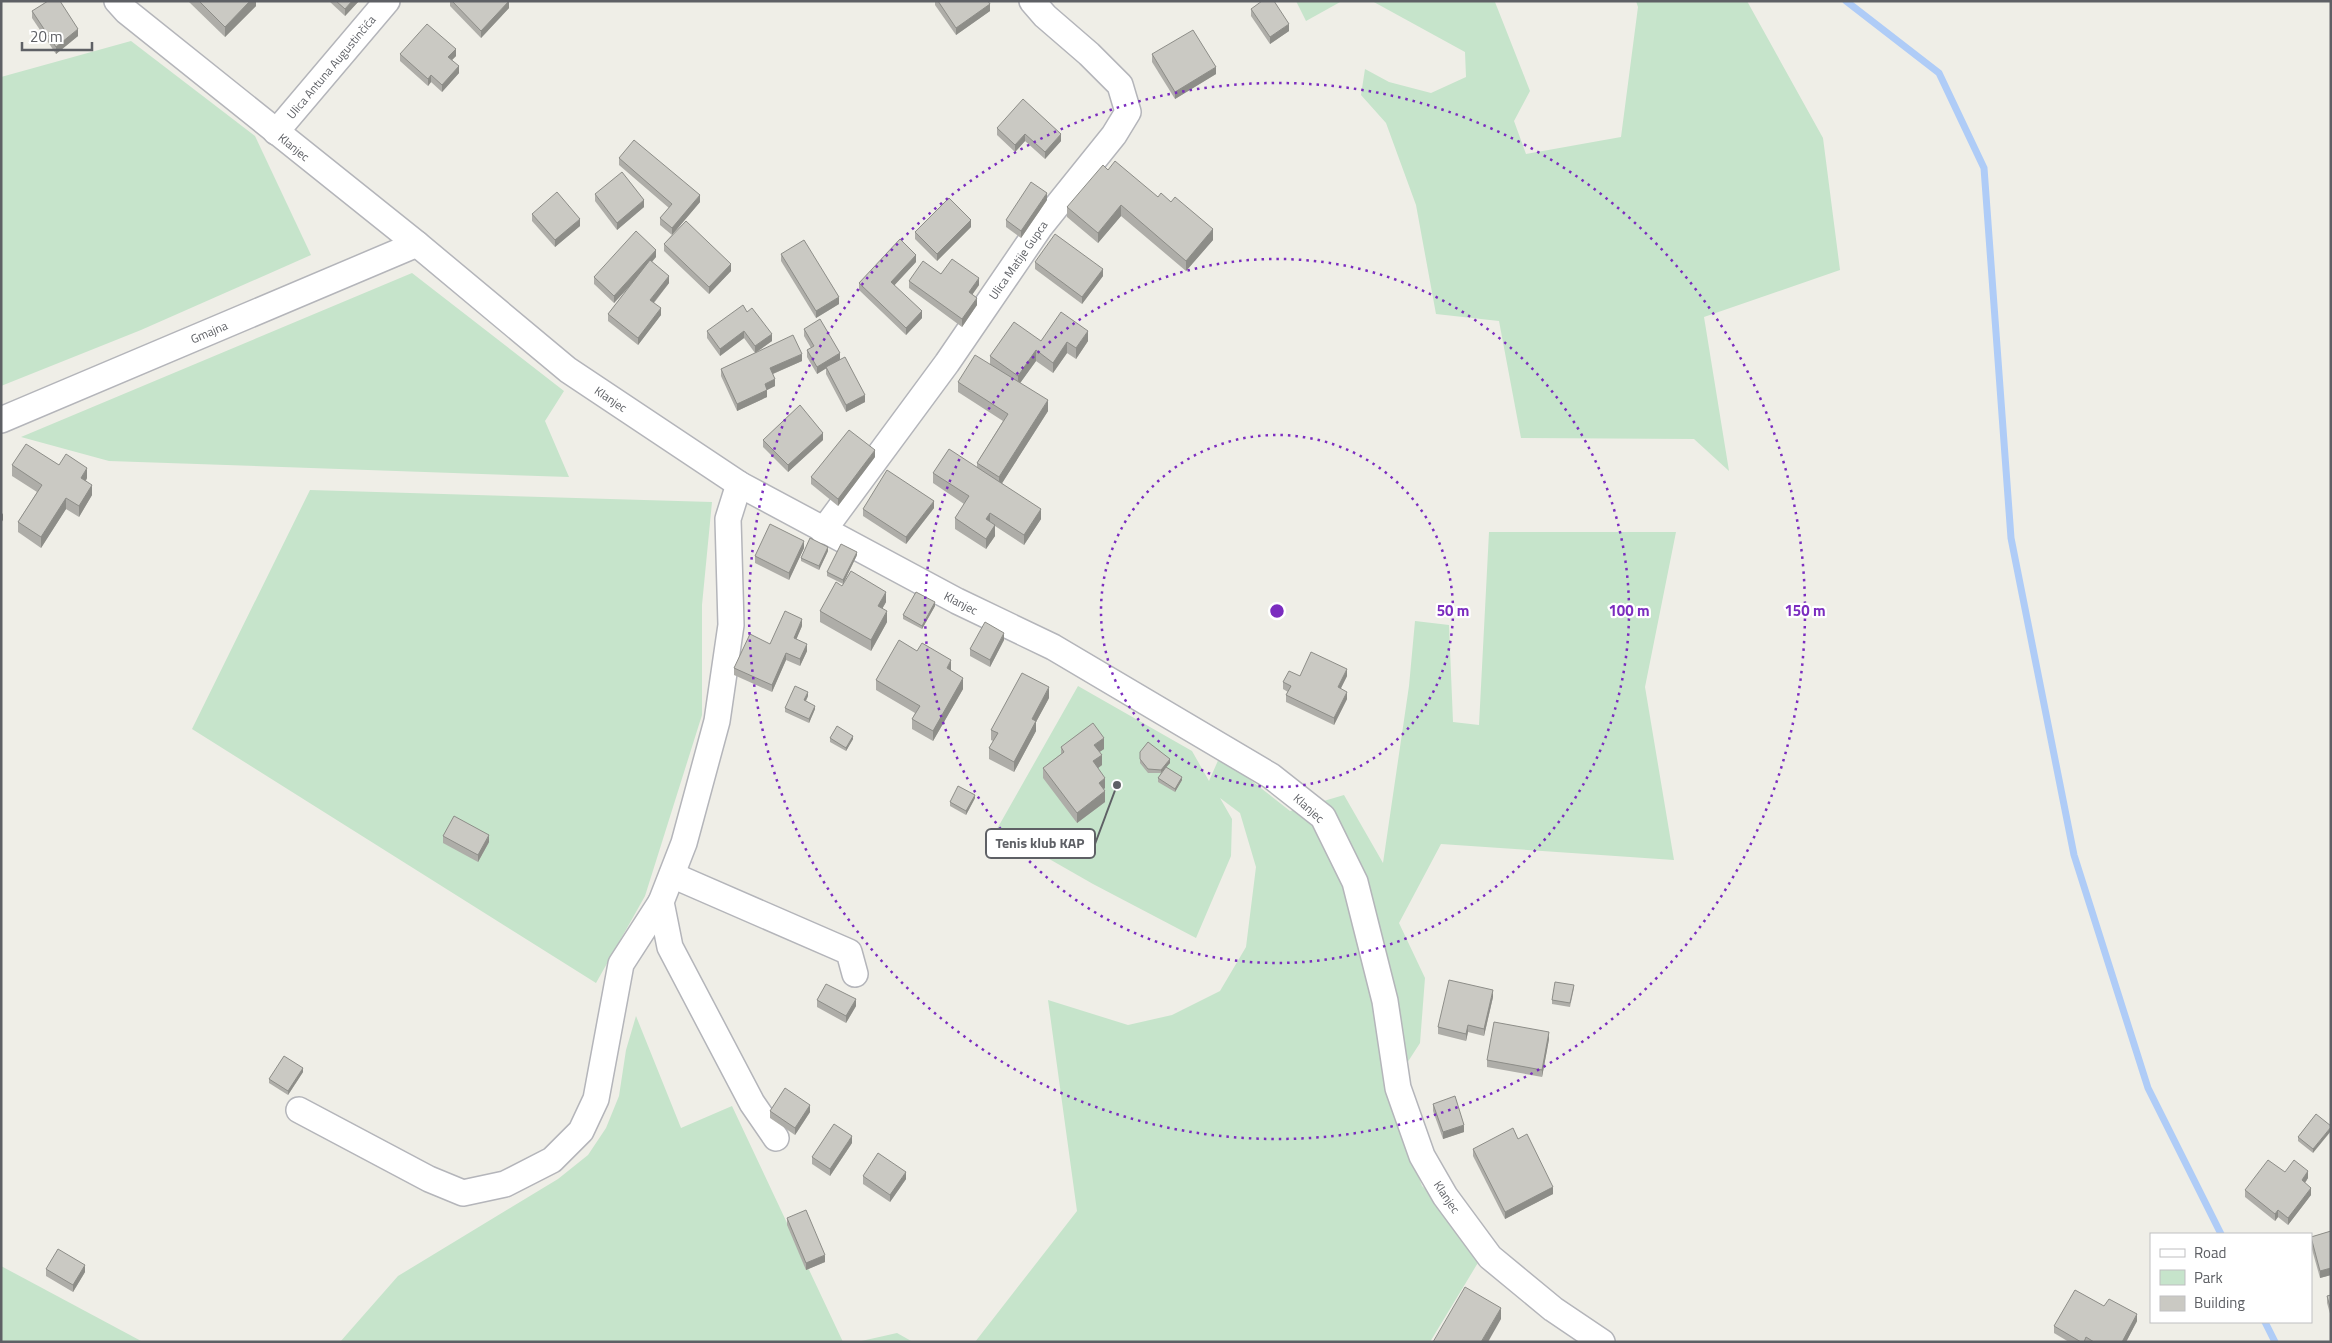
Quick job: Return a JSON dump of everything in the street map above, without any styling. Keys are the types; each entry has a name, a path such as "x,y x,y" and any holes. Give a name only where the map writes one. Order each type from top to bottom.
{"street":[{"name":"Klanjec","path":"117,1 568,370 739,484 823,531 957,601 1053,647 1271,776 1323,817 1355,882 1385,1001 1398,1088 1422,1156 1445,1196 1490,1257 1553,1309 1602,1342"},
{"name":"Ulica Antuna Augustinčića","path":"276,132 387,1"},
{"name":"Ulica Matije Gupca","path":"823,531 947,363 1040,227 1114,135 1128,112 1120,85 1089,54 1045,16 1032,1"},
{"name":"Gmajna","path":"1,420 416,244"},
{"path":"300,1110 430,1179 463,1193 505,1184 552,1160 581,1131 596,1100 621,964 661,902 684,843 717,720 731,625 728,518 739,484"},
{"path":"672,874 850,952 855,974"},
{"path":"661,902 670,947 752,1103 776,1138"}],"green space":[{"path":"1296,1 1342,1 1306,21"},
{"path":"1372,1 1495,2 1530,91 1514,121 1526,154 1621,137 1638,7 1636,1 1747,1 1823,138 1840,270 1704,317 1729,471 1694,439 1521,438 1499,321 1436,314 1416,205 1386,123 1361,95 1365,69 1389,82 1431,93 1466,77 1465,52"},
{"path":"131,41 255,136 311,255 141,330 1,386 1,77"},
{"path":"412,273 564,391 545,421 569,477 109,461 21,437"},
{"path":"310,490 712,502 702,605 702,715 645,896 596,983 192,729"},
{"path":"1489,532 1676,532 1645,687 1674,860 1441,844 1399,923 1425,978 1420,1043 1389,1091 1422,1186 1462,1222 1479,1261 1430,1342 975,1342 1077,1211 1048,1000 1128,1025 1172,1015 1220,991 1246,947 1256,867 1240,813 1220,798 1232,819 1231,856 1196,938 1093,884 997,829 1078,686 1192,751 1209,781 1220,756 1290,811 1344,795 1383,863 1409,686 1415,621 1449,625 1453,722 1479,725"},
{"path":"636,1016 681,1128 732,1106 843,1342 340,1342 398,1276 558,1179 588,1155 606,1128 619,1096 626,1050"},
{"path":"1,1266 143,1342 1,1342"},
{"path":"897,1333 913,1342 857,1342"}],"building":[{"path":"48,1 60,1 78,29 56,47 32,11"},
{"path":"199,1 250,1 225,27"},
{"path":"336,1 352,1 345,9"},
{"path":"452,1 509,1 481,31"},
{"path":"938,1 988,1 990,4 956,28"},
{"path":"1262,1 1274,1 1289,24 1270,37 1251,9"},
{"path":"427,24 456,49 448,57 459,66 442,85 431,75 428,79 400,54"},
{"path":"1193,30 1216,67 1175,92 1152,54"},
{"path":"1023,99 1061,134 1045,152 1025,134 1015,145 997,128"},
{"path":"634,140 700,195 672,228 660,218 672,204 619,158"},
{"path":"1115,161 1158,197 1161,193 1171,202 1175,197 1213,229 1186,261 1121,205 1098,233 1067,207 1103,165 1108,170"},
{"path":"622,172 644,200 617,223 595,194"},
{"path":"1031,182 1047,193 1021,231 1006,220"},
{"path":"557,192 580,219 555,240 532,214"},
{"path":"949,198 971,220 937,254 915,232"},
{"path":"686,221 731,264 709,287 664,244"},
{"path":"636,231 656,250 614,296 594,277"},
{"path":"1055,234 1103,269 1082,297 1035,262"},
{"path":"900,239 916,255 891,282 922,311 906,328 859,283"},
{"path":"804,240 839,297 816,311 781,254"},
{"path":"952,259 979,278 969,292 977,298 962,319 909,281 923,261 941,274"},
{"path":"650,260 669,276 650,300 661,308 638,338 608,314"},
{"path":"743,305 747,312 752,308 772,334 755,346 744,331 720,349 707,331"},
{"path":"1061,312 1088,331 1076,348 1067,342 1053,363 1036,350 1018,376 990,356 1014,322 1041,341"},
{"path":"820,319 840,353 817,367 807,350 814,346 804,329"},
{"path":"793,335 802,354 770,368 775,379 765,384 767,390 737,404 721,369"},
{"path":"975,355 1048,400 999,477 977,463 1008,414 958,382"},
{"path":"845,357 865,395 846,405 826,367"},
{"path":"800,405 823,433 788,465 763,440"},
{"path":"849,430 875,450 838,499 811,477"},
{"path":"26,444 59,465 66,454 87,468 81,478 92,485 79,506 66,498 41,537 18,522 42,485 12,465"},
{"path":"949,449 1041,509 1024,535 990,513 986,519 995,525 986,539 955,518 969,496 933,473"},
{"path":"887,470 934,501 906,537 863,509"},
{"path":"770,524 804,541 789,573 755,556"},
{"path":"810,538 828,547 819,566 801,558"},
{"path":"841,544 857,552 843,580 827,572"},
{"path":"851,571 886,592 878,606 887,611 871,640 820,611 836,582 842,586"},
{"path":"916,592 935,602 922,626 903,615"},
{"path":"785,611 802,619 794,638 807,644 800,659 786,653 772,685 734,668 750,634 770,644"},
{"path":"985,622 1004,633 990,660 970,649"},
{"path":"899,640 917,651 922,643 951,660 947,668 963,678 933,731 912,719 920,706 876,680"},
{"path":"1311,652 1347,669 1338,687 1347,692 1334,718 1286,695 1291,686 1283,682 1289,671 1300,676"},
{"path":"1022,673 1049,687 1032,719 1036,721 1014,762 989,748 998,733 991,730"},
{"path":"795,686 808,692 804,700 815,706 809,719 785,708"},
{"path":"1093,723 1104,738 1094,745 1102,755 1093,761 1105,778 1099,783 1105,791 1077,813 1043,768 1064,752 1061,747"},
{"path":"837,726 853,736 846,748 830,738"},
{"path":"1148,742 1170,759 1161,770 1148,769 1140,759 1140,752"},
{"path":"1166,767 1182,777 1175,789 1158,778"},
{"path":"958,786 975,795 966,811 950,802"},
{"path":"454,816 489,835 478,855 443,836"},
{"path":"1449,980 1493,990 1484,1029 1468,1025 1466,1034 1438,1027"},
{"path":"1555,982 1574,985 1570,1003 1552,1000"},
{"path":"826,984 856,999 846,1016 817,1000"},
{"path":"1494,1022 1549,1032 1542,1070 1487,1060"},
{"path":"284,1056 303,1068 288,1091 269,1079"},
{"path":"785,1088 810,1105 795,1128 770,1111"},
{"path":"1455,1096 1464,1125 1443,1132 1433,1104"},
{"path":"2316,1114 2331,1127 2313,1149 2298,1137"},
{"path":"834,1124 852,1136 830,1169 812,1157"},
{"path":"1513,1128 1518,1139 1527,1134 1553,1187 1505,1212 1473,1149"},
{"path":"878,1153 906,1172 890,1195 863,1176"},
{"path":"2268,1160 2285,1172 2294,1160 2308,1171 2302,1180 2311,1188 2288,1218 2278,1210 2275,1214 2245,1190"},
{"path":"806,1210 825,1255 806,1263 787,1218"},
{"path":"2331,1231 2331,1268 2320,1271 2312,1237"},
{"path":"58,1249 85,1265 73,1285 46,1269"},
{"path":"1465,1287 1501,1308 1481,1342 1433,1342"},
{"path":"2075,1290 2104,1306 2109,1299 2137,1314 2122,1342 2094,1342 2086,1337 2084,1342 2081,1342 2054,1326"},
{"path":"2331,1295 2331,1310 2327,1296"}],"waterway":[{"path":"1846,1 1939,73 1984,168 2011,538 2074,855 2148,1088 2220,1233"},
{"path":"2266,1323 2275,1342"}],"place":[{"name":"Tenis klub KAP","path":"1117,785"}]}
